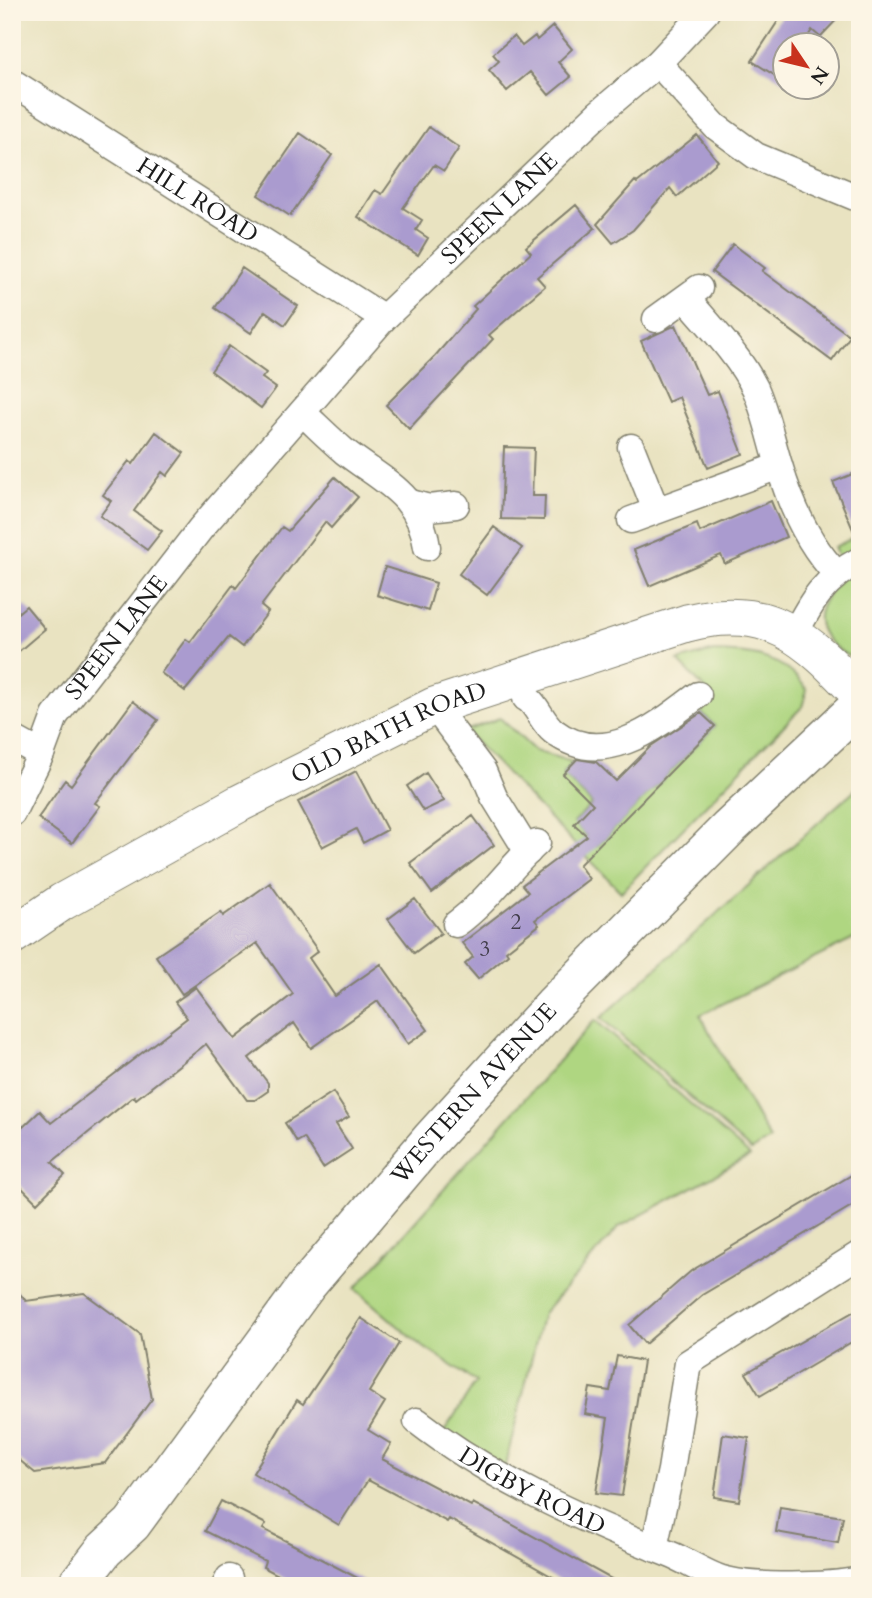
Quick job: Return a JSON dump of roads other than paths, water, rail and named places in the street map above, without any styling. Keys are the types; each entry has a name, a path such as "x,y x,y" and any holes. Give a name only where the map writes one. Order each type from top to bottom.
{"main road":[{"name":"WESTERN AVENUE","path":"76,1586 104,1550 132,1524 307,1285 430,1139 527,1031 786,772 860,705"},
{"name":"WESTERN AVENUE","path":"103,1586 132,1524"}],"street":[{"name":"SPEEN LANE","path":"12,813 41,754 55,716 201,528 304,414 384,318 599,113 658,63 706,12"},
{"path":"658,63 715,126 756,156 860,199"},
{"name":"HILL ROAD","path":"12,82 384,318"},
{"path":"656,319 694,293 754,387 779,466 819,555 836,573"},
{"path":"304,414 411,503 424,524 427,547"},
{"path":"631,447 656,510"},
{"path":"631,520 779,466"},
{"path":"411,503 429,508 456,505"},
{"path":"794,635 809,605 836,573 860,560"},
{"name":"OLD BATH ROAD","path":"15,925 240,803 434,706 711,616 748,617 794,635 819,654 860,695"},
{"path":"524,675 526,698 531,700 539,717 575,746 595,748 623,743 672,715 698,695"},
{"path":"434,706 483,771 494,797 533,848 486,900 456,924"},
{"path":"12,738 41,754"},
{"path":"654,1548 671,1470 688,1363 807,1285 860,1255"},
{"name":"DIGBY ROAD","path":"416,1421 451,1448 522,1487 587,1520 722,1578 762,1584 845,1583 860,1580"}]}
